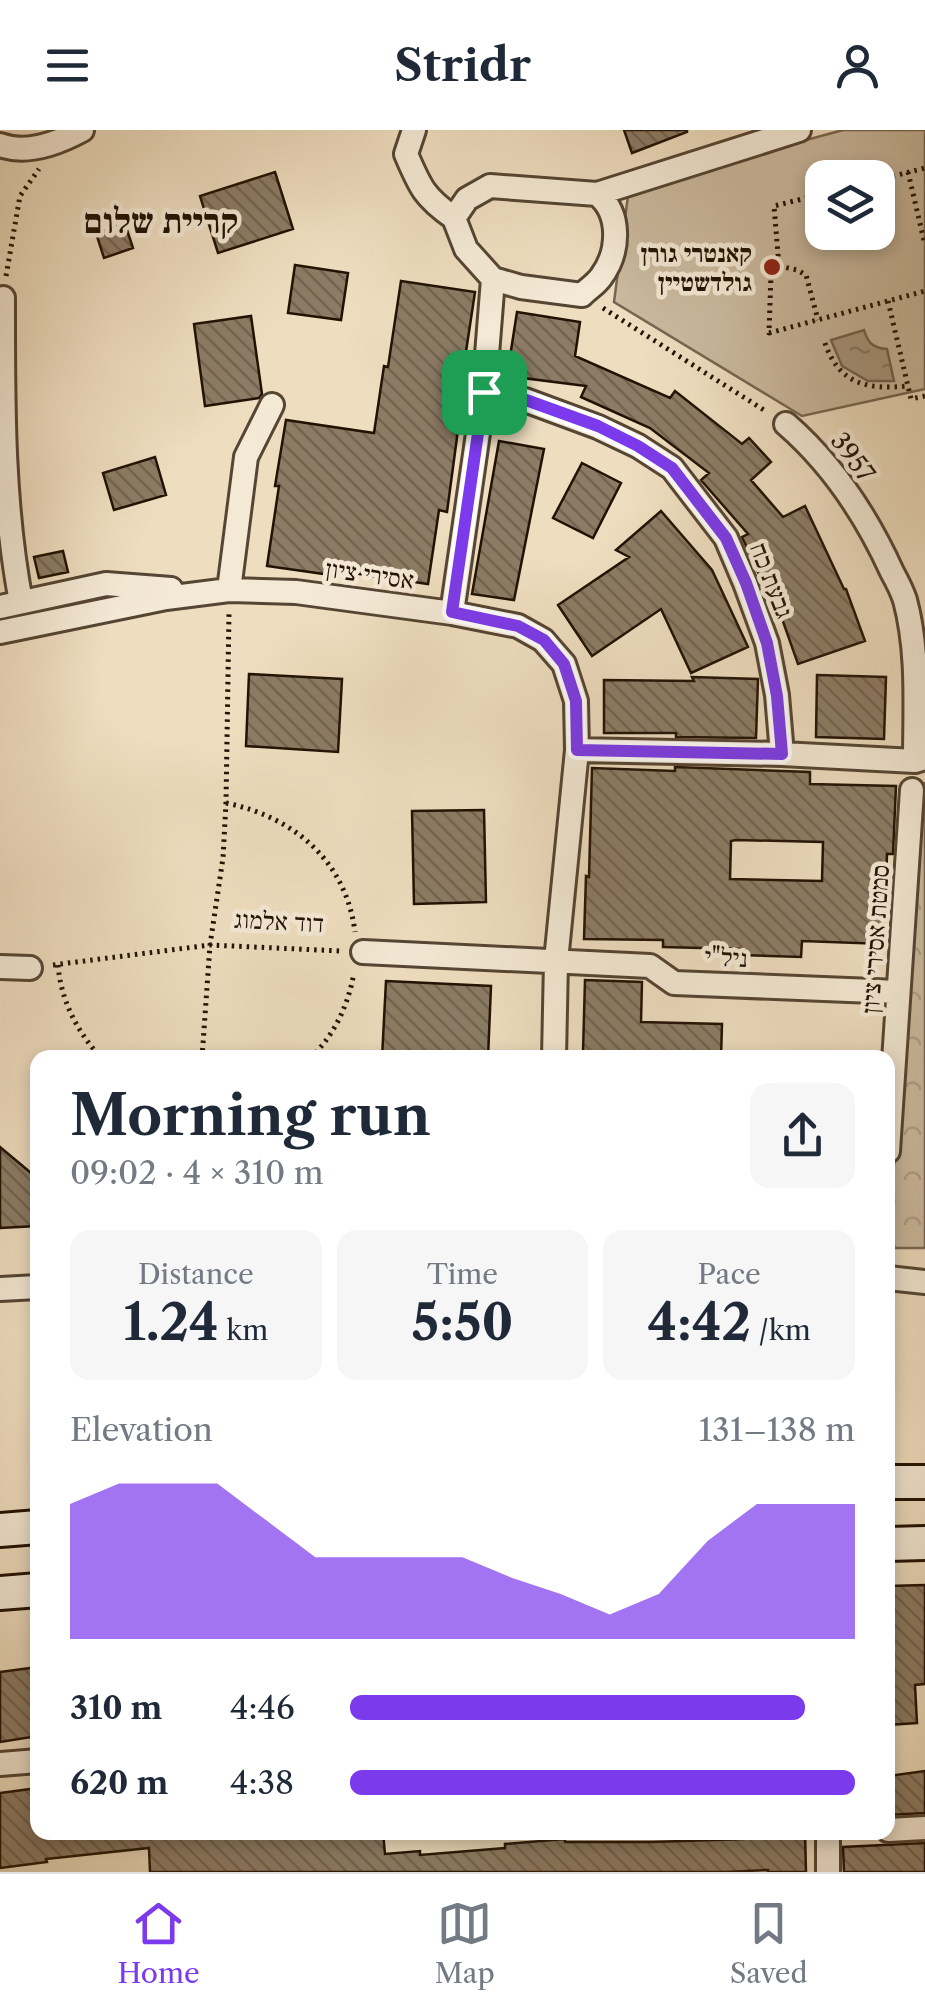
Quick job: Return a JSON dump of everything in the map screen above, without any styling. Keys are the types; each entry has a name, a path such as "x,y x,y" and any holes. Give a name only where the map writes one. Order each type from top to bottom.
{"main road":[{"path":"895,1482 925,1482"},
{"path":"0,1530 30,1528"},
{"path":"895,1544 925,1543"},
{"path":"0,1592 30,1590"}],"street":[{"path":"0,146 13,150 58,142 82,130"},
{"path":"414,130 406,154 421,189 454,218 466,249 493,279 582,295 600,278 615,240 614,216 605,200 596,194"},
{"path":"454,218 467,199 490,186 596,194 799,130"},
{"path":"452,612 484,392 493,279"},
{"path":"3,298 3,424 14,563 11,605 106,584 219,591 246,457 272,405"},
{"name":"גבעת כח","path":"484,392 526,400 598,426 672,468 726,538 746,583 767,643 782,754"},
{"name":"3957","path":"786,424 812,447 850,497 884,553 905,599 914,660 920,759"},
{"name":"אסירי ציון","path":"0,632 166,598 219,591 296,592 452,612 518,626 544,640 564,664 576,701 577,750 556,961 554,1050"},
{"path":"577,750 920,759"},
{"name":"סמטת אסירי ציון","path":"894,1050 912,790"},
{"path":"360,952 556,961"},
{"name":"ניל\"י","path":"556,961 650,966 674,982 898,992"},
{"path":"0,966 30,968"},
{"path":"895,1279 925,1282"},
{"path":"0,1289 30,1287"},
{"path":"0,1764 30,1762"},
{"path":"895,1830 925,1828"},
{"path":"828,1840 828,1872"}],"path":[{"path":"3,298 20,196 58,142"},
{"path":"895,175 925,168"},
{"path":"908,172 925,245"},
{"path":"805,198 774,206 779,266 772,274 769,333 925,291"},
{"path":"779,266 806,275 818,320"},
{"path":"582,295 786,424"},
{"path":"888,301 910,399 925,396"},
{"path":"825,342 836,367 854,380 880,387 908,386"},
{"path":"203,1050 226,803 219,591"},
{"path":"226,803 249,808 291,827 324,859 347,899 360,952 343,1012 317,1050"},
{"name":"דוד אלמוג","path":"30,968 210,945 360,952"},
{"path":"58,964 64,1000 94,1050"}],"green space":[{"name":"קאנטרי גורן גולדשטיין","path":"843,130 925,130 925,389 802,416 614,302 629,188"},
{"path":"925,783 925,1248 895,1248 895,1150 921,785"}],"water":[{"path":"864,330 872,344 887,349 894,381 868,381 842,366 831,340"}],"building":[{"path":"624,130 687,130 687,132 632,153"},
{"path":"275,172 293,229 218,253 200,196"},
{"path":"125,224 133,248 104,258 96,233"},
{"path":"295,265 348,273 341,320 288,313"},
{"path":"401,281 475,292 447,512 439,510 428,584 332,570 331,575 267,566 286,420 374,433"},
{"path":"517,312 580,322 575,356 670,398 675,391 742,444 749,438 771,462 751,480 783,517 805,506 846,589 865,641 798,664 774,596 770,598 742,537 748,534 701,480 709,473 650,428 581,397 586,386 507,376"},
{"path":"251,316 262,394 259,398 205,406 194,324"},
{"path":"499,441 544,449 514,600 472,594"},
{"path":"155,457 166,495 114,510 103,473"},
{"path":"582,463 621,483 593,538 553,518"},
{"path":"661,511 712,570 748,647 691,673 661,609 592,656 558,605 629,557 616,550"},
{"path":"63,551 68,572 39,578 34,557"},
{"path":"249,674 342,679 338,752 246,746"},
{"path":"817,675 886,677 884,739 816,737"},
{"path":"692,677 758,679 756,738 604,733 604,680 694,681"},
{"path":"675,767 810,772 810,784 896,786 893,854 887,854 884,944 802,941 801,957 741,955 741,949 663,947 663,940 584,939 592,768 675,771","holes":["731,841 823,842 822,881 730,879"]},
{"path":"484,810 486,902 414,904 412,811"},
{"path":"585,980 642,982 641,1022 722,1024 721,1050 583,1050"},
{"path":"386,981 491,986 488,1050 382,1050"},
{"path":"0,1147 30,1172 30,1226 0,1228"},
{"path":"925,1585 925,1684 915,1685 917,1723 895,1725 895,1586"},
{"path":"30,1668 30,1737 0,1742 0,1672"},
{"path":"925,1771 925,1813 895,1815 895,1775"},
{"path":"30,1789 30,1840 384,1840 385,1854 420,1851 420,1855 553,1840 805,1840 806,1872 150,1872 149,1848 0,1868 0,1793"},
{"path":"925,1843 925,1872 844,1872 843,1847"}],"place":[{"name":"קאנטרי גורן גולדשטיין","path":"772,267"}],"district":[{"name":"קריית שלום","path":"161,221"}],"route":[{"path":"484,392 526,400 598,426 672,468 726,538 746,583 767,643 782,754 577,750 576,701 564,664 544,640 518,626 452,612 484,392"}]}
